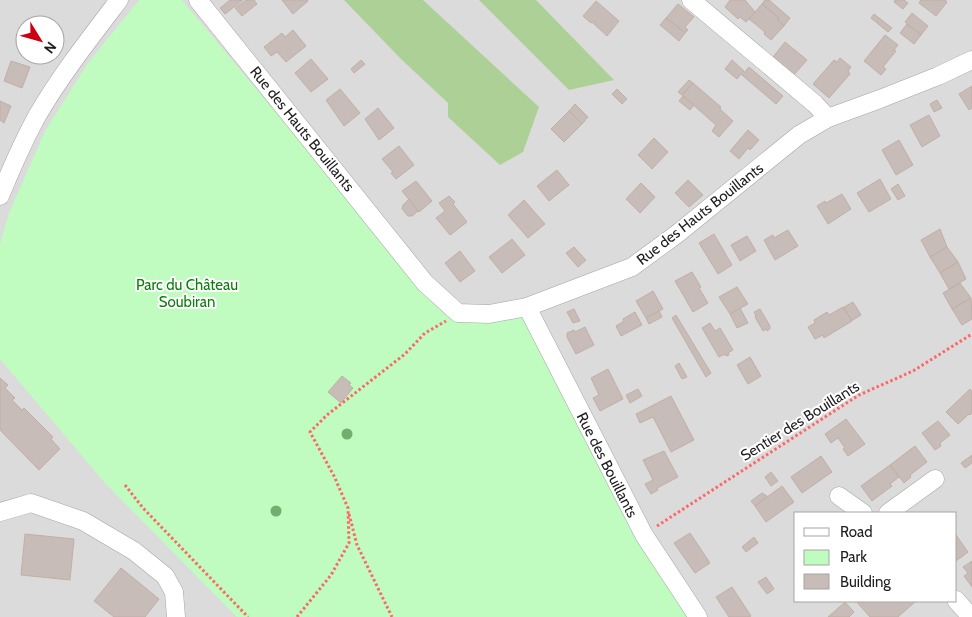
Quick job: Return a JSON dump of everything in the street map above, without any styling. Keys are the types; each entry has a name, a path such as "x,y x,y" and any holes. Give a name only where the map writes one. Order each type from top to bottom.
{"street":[{"path":"0,196 14,162 37,117 64,74 119,0"},
{"name":"Rue des Hauts Bouillants","path":"198,0 425,283 458,313 489,314 527,307 632,267 677,234 799,135 828,118 905,89 972,60"},
{"path":"691,0 815,104 828,118"},
{"name":"Rue des Bouillants","path":"527,307 644,535 698,617"},
{"path":"889,512 936,479"},
{"path":"839,496 862,512"},
{"path":"0,512 31,502 83,521 134,551 165,576 174,592 176,617"},
{"path":"957,601 971,617"}],"path":[{"path":"392,617 358,545 348,508 334,476 310,432 327,415 405,354 426,333 458,313"},
{"name":"Sentier des Bouillants","path":"644,535 859,395 913,371 972,334"},
{"path":"125,485 143,508 248,617"},
{"path":"297,617 331,575 349,544 348,508"}],"shaded area":[{"path":"0,0 972,0 972,617 0,617"}],"green space":[{"name":"Parc du Château Soubiran","path":"139,0 182,0 445,315 480,320 524,315 688,617 237,617 105,483 0,359 0,244 9,213 45,131 88,63"},
{"path":"344,0 423,0 539,107 523,152 500,165 448,117 448,103 401,59"},
{"path":"479,0 536,0 614,80 569,90"}],"building":[{"path":"230,0 243,0 225,14 220,8"},
{"path":"246,0 254,0 257,4 242,16 235,8"},
{"path":"282,0 307,0 308,1 293,14"},
{"path":"730,0 745,0 755,12 746,22 740,17 738,19 725,7"},
{"path":"765,0 769,0 790,18 784,26 777,20 779,18 762,4"},
{"path":"895,0 904,0 908,3 903,9 894,2"},
{"path":"921,0 945,0 947,2 936,16 919,3"},
{"path":"596,1 619,21 607,36 583,16"},
{"path":"678,4 694,17 685,27 688,30 685,33 666,18"},
{"path":"762,4 779,18 777,20 784,26 771,40 764,34 765,32 749,19"},
{"path":"912,13 928,26 921,35 905,22"},
{"path":"874,14 892,28 888,32 871,18"},
{"path":"666,18 685,33 679,41 660,25"},
{"path":"907,24 921,35 914,44 900,33"},
{"path":"293,30 306,46 286,62 277,52 271,56 264,47 282,33 285,37"},
{"path":"885,35 898,45 894,50 896,51 883,67 886,69 881,75 864,61"},
{"path":"785,42 807,60 792,77 788,70 773,57"},
{"path":"840,58 851,67 848,71 850,74 829,98 813,84 834,60 837,62"},
{"path":"311,59 328,79 311,92 295,73"},
{"path":"361,60 365,64 354,73 351,69"},
{"path":"732,60 744,71 737,79 725,69"},
{"path":"11,61 15,62 15,65 30,67 22,88 4,81"},
{"path":"749,67 783,96 776,104 742,75"},
{"path":"689,80 693,83 682,95 678,92"},
{"path":"693,83 721,107 720,109 733,121 719,137 712,131 716,125 682,95"},
{"path":"972,86 972,108 969,110 959,94"},
{"path":"340,89 360,113 344,126 326,100"},
{"path":"617,89 627,99 622,104 612,94"},
{"path":"683,96 694,105 690,110 679,101"},
{"path":"937,100 942,108 934,112 930,104"},
{"path":"0,101 11,106 4,123 0,120"},
{"path":"575,104 588,117 582,124 569,111"},
{"path":"378,108 394,128 379,140 365,119"},
{"path":"569,111 582,124 564,142 551,129"},
{"path":"929,115 940,136 922,147 910,125"},
{"path":"748,130 759,140 750,150 748,148 739,159 730,151"},
{"path":"654,138 668,152 652,169 638,155"},
{"path":"899,140 913,165 896,175 882,150"},
{"path":"399,146 414,165 396,179 391,173 393,172 382,159"},
{"path":"557,170 569,185 549,201 537,186"},
{"path":"880,179 891,199 869,212 857,193"},
{"path":"688,180 703,195 689,207 675,193"},
{"path":"416,181 432,201 419,212 402,191"},
{"path":"641,183 655,197 640,213 626,199"},
{"path":"898,184 905,196 898,200 891,189"},
{"path":"842,194 851,209 828,224 817,206"},
{"path":"449,196 455,202 453,204 467,222 450,235 436,218 445,211 439,203"},
{"path":"409,199 418,211 412,216 408,216 402,209"},
{"path":"524,200 545,224 528,238 508,215"},
{"path":"940,229 947,247 930,257 921,240"},
{"path":"788,230 798,246 775,260 764,240 773,235 774,238"},
{"path":"714,234 732,265 718,274 699,243"},
{"path":"747,236 756,251 740,261 731,245"},
{"path":"512,239 525,255 502,273 489,257"},
{"path":"574,247 586,260 578,267 566,253"},
{"path":"947,247 958,262 940,273 930,257"},
{"path":"460,251 475,271 460,282 445,263"},
{"path":"958,262 966,279 949,289 940,273"},
{"path":"692,272 708,303 693,312 675,281"},
{"path":"960,283 971,298 952,309 943,293"},
{"path":"737,287 748,304 730,314 719,297"},
{"path":"653,291 663,309 646,318 636,301"},
{"path":"971,298 972,319 962,325 952,309"},
{"path":"853,302 861,315 851,321 844,307"},
{"path":"843,307 852,321 824,338 823,335 815,339 808,327 815,323 814,320 827,312 829,315"},
{"path":"740,308 748,323 737,328 730,314"},
{"path":"574,309 580,321 573,323 567,312"},
{"path":"760,309 770,326 770,329 767,331 766,329 763,331 755,317 754,312"},
{"path":"659,311 662,317 649,324 646,318"},
{"path":"635,312 642,325 621,336 616,326"},
{"path":"676,315 711,373 706,377 672,318"},
{"path":"710,323 715,331 720,328 733,350 728,353 729,355 726,356 725,354 719,357 702,328"},
{"path":"585,327 594,345 576,354 567,337 567,333 574,330 575,332"},
{"path":"750,357 761,376 748,384 737,365"},
{"path":"679,363 687,377 682,379 675,366"},
{"path":"608,369 623,399 600,411 593,398 599,395 591,378"},
{"path":"342,376 351,383 349,385 353,388 341,403 328,392"},
{"path":"0,378 8,385 5,388 15,398 12,400 22,410 24,408 53,437 51,439 60,449 39,470 0,430"},
{"path":"638,389 642,396 630,403 626,395"},
{"path":"970,389 972,392 972,413 958,424 946,412"},
{"path":"671,396 694,440 671,452 653,417 640,423 636,414"},
{"path":"846,419 865,444 848,456 838,438 831,443 825,434"},
{"path":"938,421 950,435 935,450 922,433"},
{"path":"915,446 927,462 910,475 911,477 904,483 890,465"},
{"path":"664,451 678,477 657,488 658,490 651,494 645,484 653,480 643,460"},
{"path":"972,455 972,463 965,468 961,463"},
{"path":"821,456 832,472 802,493 791,477"},
{"path":"890,465 899,477 890,484 892,486 872,501 861,486"},
{"path":"771,472 778,481 771,486 765,477"},
{"path":"782,486 794,502 766,522 755,506"},
{"path":"762,493 767,496 755,506 751,501"},
{"path":"690,533 710,563 695,573 674,543"},
{"path":"25,534 74,539 70,580 21,575"},
{"path":"957,536 968,552 957,560"},
{"path":"754,537 758,543 746,552 742,547"},
{"path":"972,561 972,587 964,576 968,573 963,567"},
{"path":"121,568 159,599 145,617 114,617 94,601"},
{"path":"766,577 774,589 767,594 758,582"},
{"path":"732,587 751,616 729,617 716,597"},
{"path":"845,602 854,612 849,617 828,617"},
{"path":"857,602 915,602 898,617 870,617"}]}
